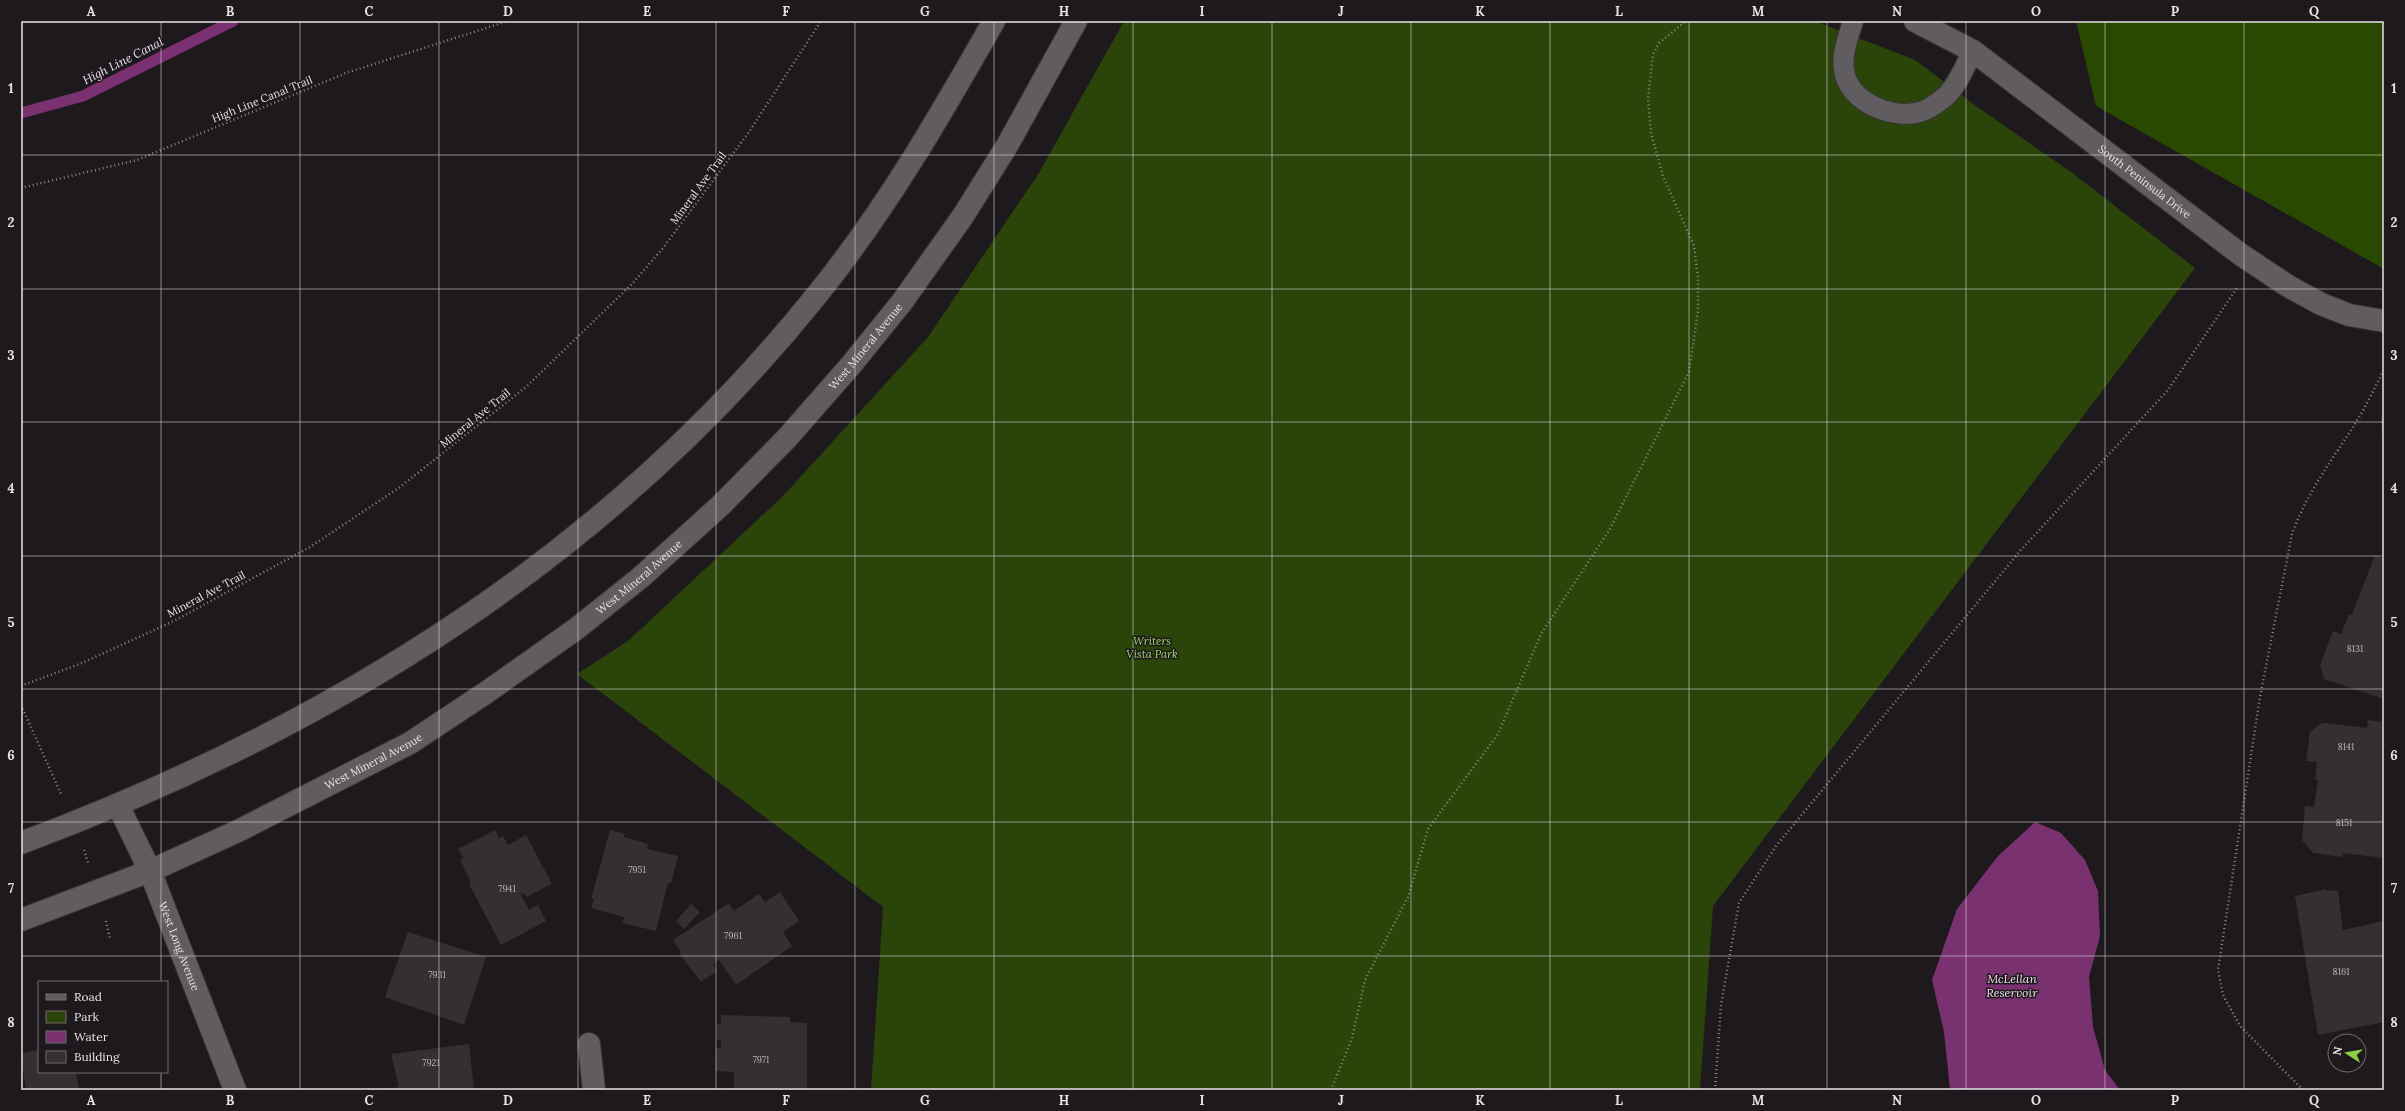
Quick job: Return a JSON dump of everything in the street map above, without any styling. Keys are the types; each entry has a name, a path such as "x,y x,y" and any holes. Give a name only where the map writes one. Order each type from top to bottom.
{"main road":[{"path":"21,843 118,805 247,747 348,692 418,650 499,596 575,538 647,476 756,366 816,296 876,216 930,133 994,21"},
{"name":"West Mineral Avenue","path":"21,920 150,871 238,831 410,743 487,692 576,629 640,578 720,506 788,438 851,365 902,302 963,216 1008,144 1076,21"},
{"name":"South Peninsula Drive","path":"1915,21 1972,51 2078,133 2253,263 2321,304 2349,314 2384,321"},
{"name":"West Long Avenue","path":"118,805 150,871 235,1090"},
{"path":"589,1044 594,1090"}],"lane":[{"path":"1853,21 1843,62 1845,76 1852,88 1864,102 1895,113 1920,112 1947,95 1972,51"}],"path":[{"name":"High Line Canal Trail","path":"21,188 137,160 346,73 508,21"},
{"name":"Mineral Ave Trail","path":"21,686 82,663 174,621 310,547 400,487 526,387 611,306 663,248 749,132 821,21"},
{"path":"1331,1090 1352,1038 1364,980 1408,897 1428,829 1498,734 1541,634 1610,529 1689,372 1698,311 1698,277 1694,246 1662,176 1651,133 1648,98 1652,55 1659,43 1686,21"},
{"path":"1715,1090 1721,1006 1739,903 1743,896 1776,846 2020,551 2168,390 2253,263"},
{"path":"2303,1090 2240,1026 2224,995 2218,970 2260,697 2292,534 2300,510 2324,469 2361,414 2384,370"}],"green space":[{"name":"Writers Vista Park","path":"1124,21 1815,21 1915,60 1976,106 2071,172 2195,268 1713,906 1700,1090 871,1090 883,907 577,674 628,641 783,496 928,337 1039,173"},
{"path":"2076,21 2384,21 2384,269 2096,106"}],"water":[{"name":"McLellan Reservoir","path":"2035,822 2061,833 2085,860 2098,891 2100,936 2089,977 2093,1027 2105,1070 2120,1090 1950,1090 1944,1032 1932,980 1957,909 1998,856"}],"building":[{"path":"2384,415 2384,442 2382,442 2381,417"},
{"path":"2375,555 2384,559 2384,699 2324,679 2320,665 2333,631 2341,634 2349,614 2352,615"},
{"path":"2368,720 2384,722 2384,858 2343,853 2343,857 2313,853 2302,840 2305,806 2314,807 2318,780 2315,780 2317,762 2306,761 2310,732 2320,724 2326,723 2367,728"},
{"path":"495,830 499,838 503,836 508,845 526,835 552,884 526,897 524,893 521,895 529,910 538,905 546,921 501,945 469,884 471,883 460,860 463,858 458,849"},
{"path":"610,830 625,834 624,837 648,844 647,849 678,856 671,883 668,883 656,931 622,923 624,917 591,908 594,899 591,899"},
{"path":"2326,889 2327,891 2338,890 2343,930 2384,921 2384,1022 2318,1035 2295,896"},
{"path":"780,892 799,921 783,932 792,946 736,985 719,960 713,964 717,971 701,982 679,953 681,952 673,940 729,903 734,911 759,894 765,902"},
{"path":"691,904 700,912 684,929 676,921"},
{"path":"408,932 486,957 464,1025 385,997"},
{"path":"721,1015 790,1017 790,1022 807,1023 807,1090 734,1090 734,1072 715,1071 716,1048 721,1048 721,1040 717,1040 717,1024 721,1024"},
{"path":"469,1044 474,1090 380,1090 399,1087 391,1054"},
{"path":"38,1050 38,1073 76,1073 79,1090 26,1090 21,1053"}],"waterway":[{"name":"High Line Canal","path":"21,113 83,96 233,21"}]}
